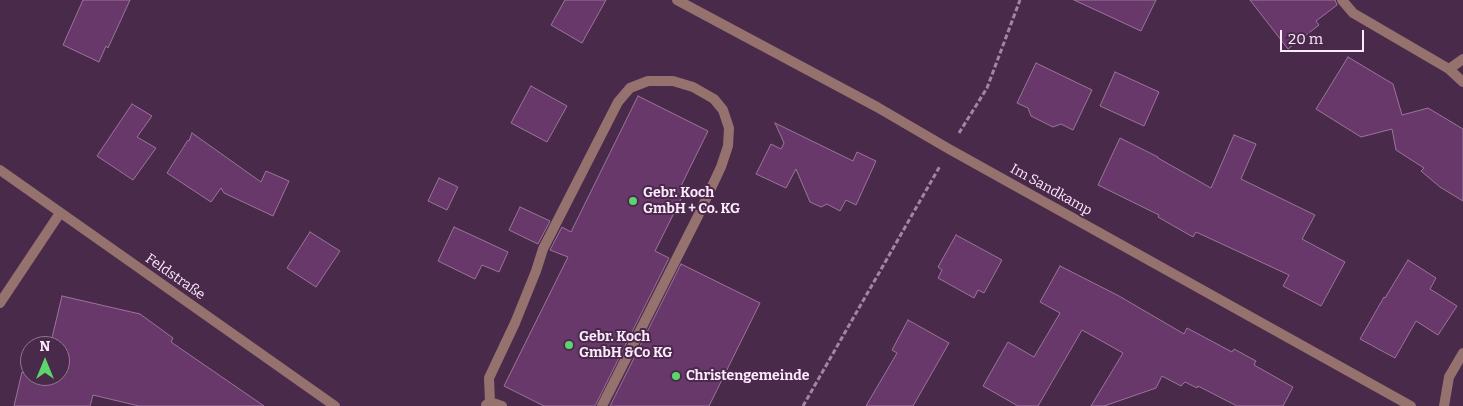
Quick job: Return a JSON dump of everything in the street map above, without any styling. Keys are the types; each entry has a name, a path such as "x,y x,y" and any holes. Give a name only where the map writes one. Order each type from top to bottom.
{"street":[{"name":"Im Sandkamp","path":"677,0 877,107 1411,406"},
{"path":"1342,0 1353,13 1448,70 1463,82"},
{"path":"1448,70 1463,59"},
{"path":"502,406 488,404 489,378 515,323 543,249 618,102 630,88 639,84 648,81 673,81 694,87 714,99 723,110 729,128 728,146 721,167 698,216 602,406"},
{"name":"Feldstraße","path":"0,170 335,406"},
{"path":"0,304 60,213"},
{"path":"1444,406 1449,377 1463,353"}],"path":[{"path":"803,406 949,149 987,88 1020,0"}],"building":[{"path":"83,0 130,0 108,48 106,46 99,62 63,45"},
{"path":"565,0 606,0 582,43 551,25"},
{"path":"1074,0 1156,0 1141,31"},
{"path":"1250,0 1335,0 1337,5 1316,21 1319,25 1288,49"},
{"path":"1348,57 1393,84 1402,115 1428,108 1463,129 1463,201 1440,187 1421,171 1424,168 1396,150 1392,129 1361,137 1316,109"},
{"path":"1036,63 1092,90 1073,130 1061,124 1053,127 1031,116 1028,108 1017,103"},
{"path":"1115,72 1159,92 1144,126 1100,106"},
{"path":"531,86 567,106 547,142 511,123"},
{"path":"638,96 708,131 680,188 685,191 655,251 669,258 595,406 544,406 504,386 568,257 550,250 562,227 571,232"},
{"path":"132,104 152,116 137,137 156,148 133,180 97,156"},
{"path":"775,123 853,161 857,152 876,161 856,205 846,200 840,211 827,204 821,207 810,202 796,169 786,188 756,174 771,144 781,149 784,143"},
{"path":"192,133 261,182 266,171 289,181 273,216 224,193 221,188 211,202 167,173 189,141"},
{"path":"1234,135 1256,144 1241,179 1315,215 1302,239 1345,262 1321,306 1283,286 1289,275 1196,232 1193,237 1158,217 1159,215 1098,185 1120,138 1158,157 1211,188"},
{"path":"439,178 458,187 447,210 428,201"},
{"path":"520,207 550,221 538,244 509,230"},
{"path":"454,227 508,252 499,272 482,265 475,279 438,261"},
{"path":"310,232 340,251 316,287 287,268"},
{"path":"956,235 1002,260 984,293 978,290 974,298 938,278 942,270 938,267"},
{"path":"1408,260 1436,278 1430,289 1457,306 1438,335 1416,321 1395,358 1360,339"},
{"path":"681,264 760,303 709,406 610,406"},
{"path":"1060,266 1119,296 1184,334 1187,328 1232,352 1234,349 1256,361 1254,365 1293,387 1283,406 1237,406 1198,386 1197,388 1185,382 1181,386 1162,376 1156,388 1104,406 1091,406 1123,353 1082,330 1038,406 1018,406 983,386 1008,342 1034,357 1060,313 1040,302"},
{"path":"62,296 140,314 173,338 171,342 264,406 139,406 93,395 90,406 14,406 20,380 20,386 70,386 70,336 52,336"},
{"path":"908,320 949,343 913,406 866,406 897,353 892,350"}],"place":[{"name":"Gebr. Koch GmbH + Co. KG","path":"633,201"},
{"name":"Gebr. Koch GmbH &Co KG","path":"569,345"},
{"name":"Christengemeinde","path":"676,376"}]}
